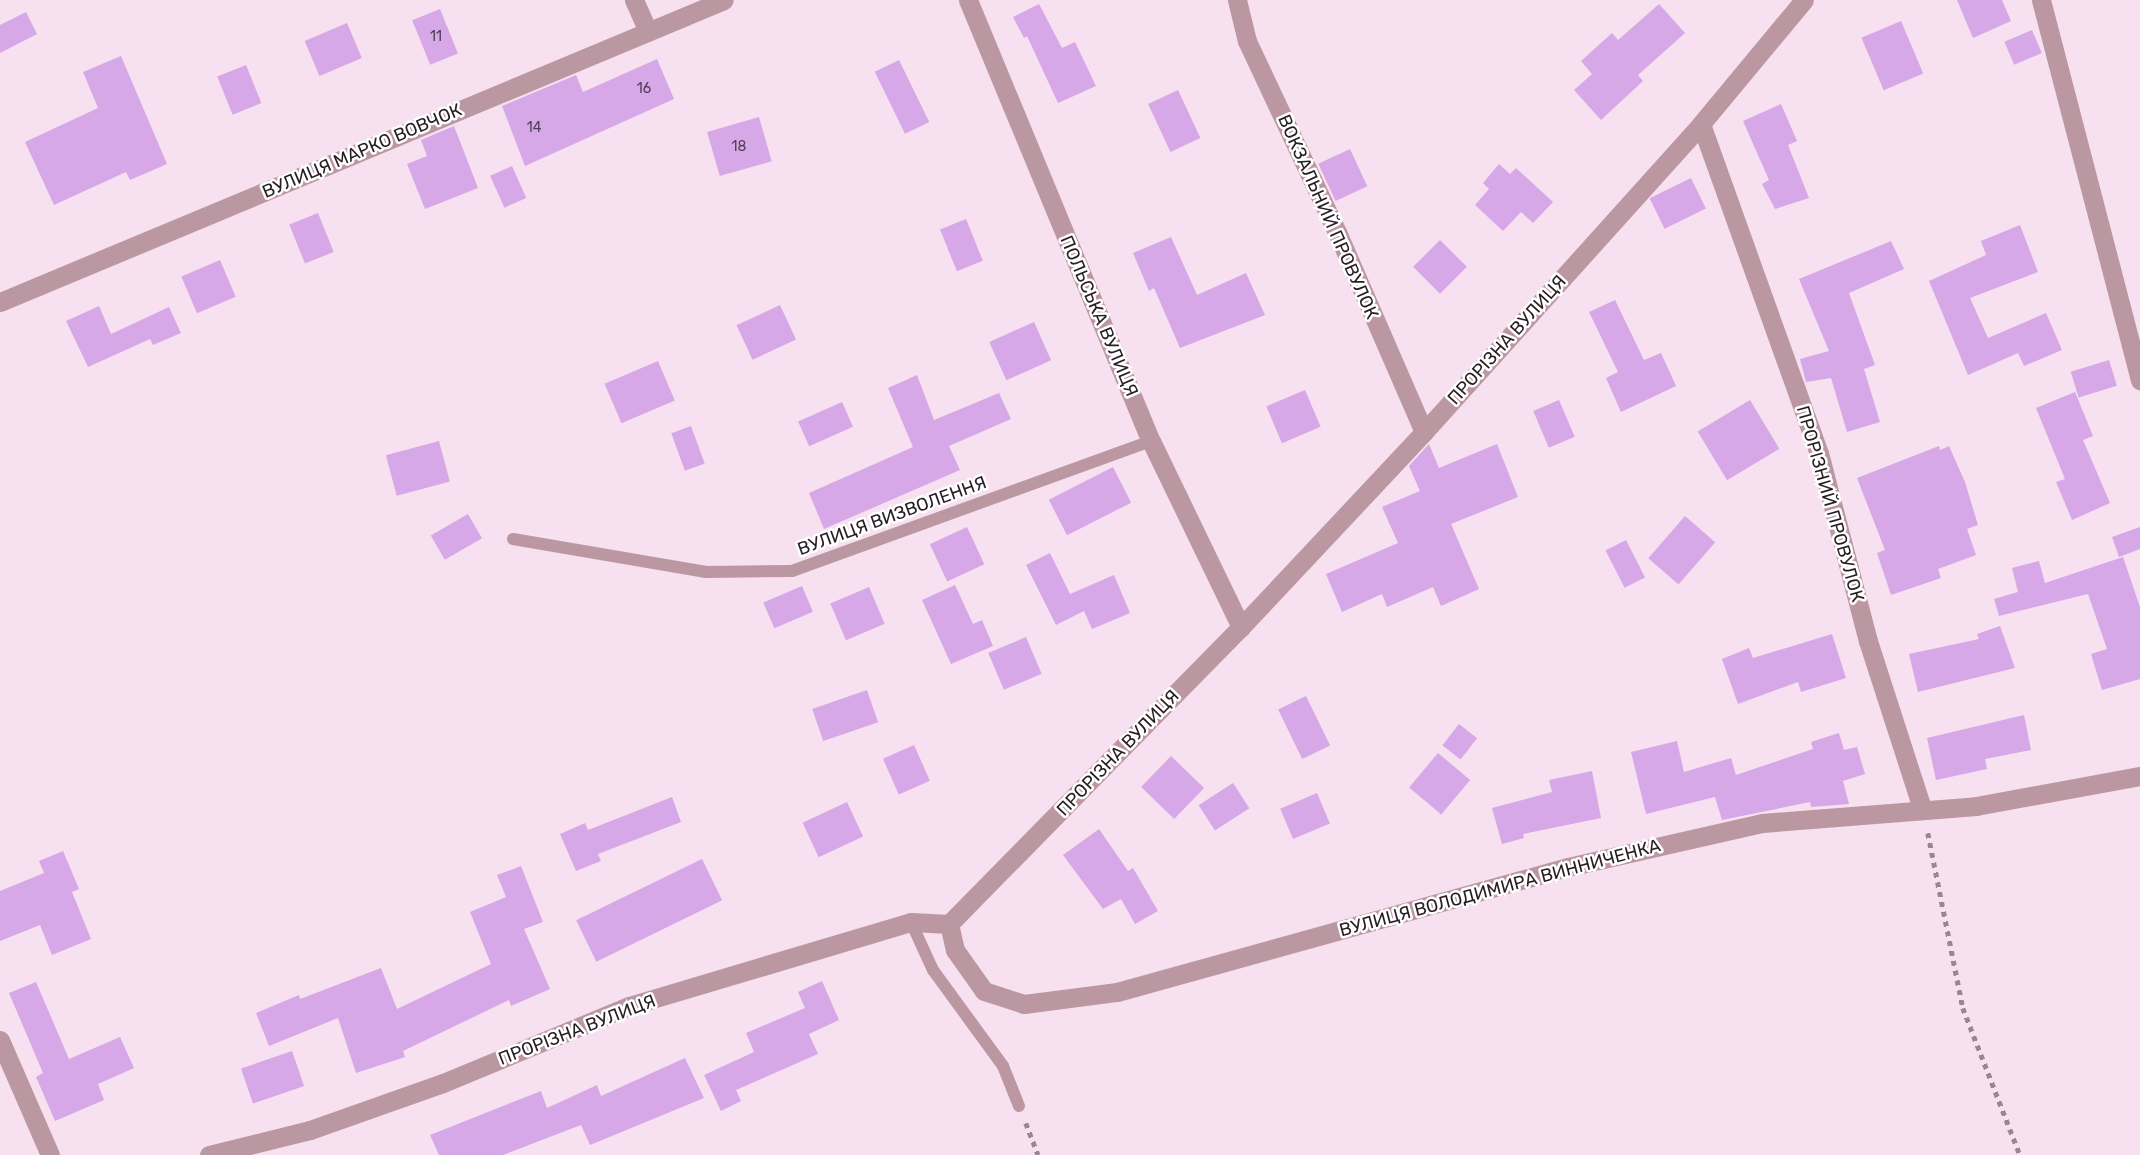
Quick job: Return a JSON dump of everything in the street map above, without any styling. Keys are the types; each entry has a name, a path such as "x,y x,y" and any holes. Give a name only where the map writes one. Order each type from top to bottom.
{"street":[{"path":"634,0 648,31"},
{"name":"ВУЛИЦЯ МАРКО ВОВЧОК","path":"0,302 724,0"},
{"name":"ПОЛЬСЬКА ВУЛИЦЯ","path":"968,0 1151,442 1241,627"},
{"name":"ВОКЗАЛЬНИЙ ПРОВУЛОК","path":"1237,0 1247,41 1424,432"},
{"name":"ПРОРІЗНА ВУЛИЦЯ","path":"209,1155 310,1130 443,1083 629,1006 911,922 949,924 1241,627 1424,432 1701,124 1804,0"},
{"path":"2041,0 2140,380"},
{"name":"ПРОРІЗНИЙ ПРОВУЛОК","path":"1701,124 1819,453 1868,641 1923,808"},
{"name":"ВУЛИЦЯ ВОЛОДИМИРА ВИННИЧЕНКА","path":"949,924 955,950 984,991 1024,1004 1117,992 1568,867 1762,823 1923,808 1976,806 2140,776"},
{"path":"0,1040 50,1155"}],"lane":[{"name":"ВУЛИЦЯ ВИЗВОЛЕННЯ","path":"513,539 706,572 792,571 1151,442"},
{"path":"911,922 933,970 1003,1066 1019,1106"}],"path":[{"path":"1923,808 1963,1008 2020,1155"},
{"path":"1019,1106 1038,1155"}],"building":[{"path":"1957,0 2002,0 2011,21 1973,38"},
{"path":"1039,4 1062,48 1075,42 1096,86 1058,103 1027,36 1024,38 1013,17"},
{"path":"1659,4 1685,33 1638,75 1643,81 1601,120 1574,90 1592,74 1581,61 1612,33 1618,40"},
{"path":"440,9 458,54 430,65 412,20"},
{"path":"26,12 37,34 0,53 0,25"},
{"path":"1901,21 1923,73 1884,90 1861,38"},
{"path":"347,23 362,58 320,76 305,41"},
{"path":"2032,30 2042,53 2014,65 2004,42"},
{"path":"121,56 167,164 130,180 126,172 54,205 25,142 98,108 83,72"},
{"path":"657,59 674,99 525,166 502,106 576,75 583,92"},
{"path":"899,60 929,122 905,134 875,72"},
{"path":"246,65 261,103 233,115 217,77"},
{"path":"1178,90 1200,138 1170,152 1148,104"},
{"path":"1781,104 1797,141 1788,145 1809,198 1775,209 1762,184 1769,180 1743,121"},
{"path":"759,117 772,161 720,176 707,132"},
{"path":"454,126 478,188 425,209 407,164 427,156 421,140"},
{"path":"1350,149 1367,186 1336,201 1318,164"},
{"path":"1499,164 1510,174 1516,168 1553,202 1533,223 1521,212 1503,231 1475,205 1489,189 1483,183"},
{"path":"512,166 526,198 504,208 490,176"},
{"path":"1691,178 1706,209 1665,229 1650,198"},
{"path":"318,213 334,252 305,264 289,225"},
{"path":"966,219 983,261 957,271 940,229"},
{"path":"2020,225 2038,272 1970,298 1988,338 2046,313 2062,350 2024,366 2018,353 1968,375 1929,281 1986,255 1981,241"},
{"path":"1171,237 1197,295 1246,273 1265,315 1180,348 1154,288 1149,291 1133,253"},
{"path":"1440,240 1467,267 1440,294 1413,267"},
{"path":"1891,241 1904,269 1849,293 1875,365 1864,369 1880,422 1847,432 1831,378 1806,382 1800,359 1829,351 1799,279"},
{"path":"220,260 236,297 197,313 181,276"},
{"path":"1615,300 1644,360 1661,353 1676,386 1621,412 1606,378 1618,372 1589,312"},
{"path":"780,305 796,339 753,360 736,325"},
{"path":"99,306 111,334 169,307 181,333 153,345 150,339 88,367 66,321"},
{"path":"1034,322 1051,360 1006,380 989,342"},
{"path":"2109,360 2117,386 2079,398 2071,372"},
{"path":"658,361 675,401 621,423 605,384"},
{"path":"917,375 934,420 999,393 1011,419 949,446 960,470 824,529 809,493 913,447 888,388"},
{"path":"1305,390 1321,427 1282,443 1266,406"},
{"path":"2075,392 2093,436 2083,440 2110,503 2072,520 2056,482 2065,479 2036,408"},
{"path":"1559,400 1575,437 1549,448 1533,411"},
{"path":"1750,400 1779,449 1727,480 1698,431"},
{"path":"842,402 853,427 809,446 798,422"},
{"path":"691,426 705,464 685,471 671,433"},
{"path":"439,441 450,482 397,496 386,455"},
{"path":"1429,444 1439,468 1497,444 1518,497 1451,524 1479,589 1441,606 1433,587 1387,607 1382,594 1342,612 1326,574 1398,543 1382,507 1420,491 1409,466"},
{"path":"1939,446 1940,450 1949,446 1965,482 1978,525 1967,529 1976,555 1938,569 1941,578 1891,595 1877,553 1885,550 1857,478"},
{"path":"1113,467 1131,503 1067,535 1049,500"},
{"path":"468,514 482,538 445,560 431,536"},
{"path":"1685,516 1715,542 1678,585 1648,558"},
{"path":"967,527 984,564 947,581 930,544"},
{"path":"2140,527 2140,549 2119,557 2112,537"},
{"path":"1626,540 1645,577 1625,588 1606,550"},
{"path":"1050,553 1070,594 1114,575 1130,613 1092,629 1084,611 1056,625 1026,565"},
{"path":"2123,557 2140,607 2140,679 2102,690 2091,654 2107,649 2088,594 1999,616 1994,599 2018,592 2012,568 2039,561 2045,583"},
{"path":"955,585 973,624 982,620 993,646 951,664 922,600"},
{"path":"802,586 813,612 774,628 763,602"},
{"path":"869,587 885,624 846,640 830,603"},
{"path":"2000,626 2015,668 1918,692 1909,654 1979,639 1977,634"},
{"path":"1832,634 1846,678 1801,692 1798,682 1738,704 1722,659 1749,648 1753,658"},
{"path":"1026,637 1042,674 1004,690 988,653"},
{"path":"867,690 878,722 823,741 812,709"},
{"path":"1306,696 1330,745 1302,759 1278,710"},
{"path":"2024,715 2031,750 1985,759 1987,769 1936,780 1927,738"},
{"path":"1459,724 1477,738 1461,759 1442,745"},
{"path":"1839,733 1844,750 1857,747 1865,774 1843,781 1849,804 1811,807 1810,802 1722,820 1715,797 1646,814 1631,752 1677,741 1684,772 1731,758 1736,775 1813,749 1811,742"},
{"path":"914,745 930,781 899,794 883,759"},
{"path":"1438,753 1470,780 1441,814 1409,787"},
{"path":"1171,756 1204,788 1174,819 1141,787"},
{"path":"1592,771 1601,818 1523,834 1524,838 1502,844 1492,808 1552,792 1549,780"},
{"path":"1233,783 1249,808 1215,830 1199,805"},
{"path":"1317,793 1330,823 1293,839 1280,809"},
{"path":"672,797 681,822 598,854 601,861 576,871 560,834 585,823 588,830"},
{"path":"847,802 863,836 819,857 803,823"},
{"path":"1099,829 1128,871 1133,868 1158,911 1135,924 1121,899 1103,909 1063,855"},
{"path":"63,851 79,889 72,892 91,939 52,955 40,925 0,941 0,891 44,873 39,861"},
{"path":"702,859 722,900 596,962 576,920"},
{"path":"521,866 543,922 524,929 550,989 511,1006 509,1000 403,1051 405,1057 356,1073 338,1018 269,1046 256,1013 299,995 300,999 381,968 397,1009 491,964 470,912 506,897 497,875"},
{"path":"822,981 839,1020 809,1034 818,1054 736,1090 741,1101 721,1111 704,1075 754,1052 746,1033 805,1008 798,992"},
{"path":"36,982 69,1059 120,1037 134,1068 98,1084 104,1100 55,1121 36,1077 43,1073 9,993"},
{"path":"292,1051 304,1086 253,1104 241,1069"},
{"path":"685,1058 704,1098 590,1145 581,1125 503,1155 439,1155 430,1135 541,1091 547,1108 597,1085 601,1096"}]}
